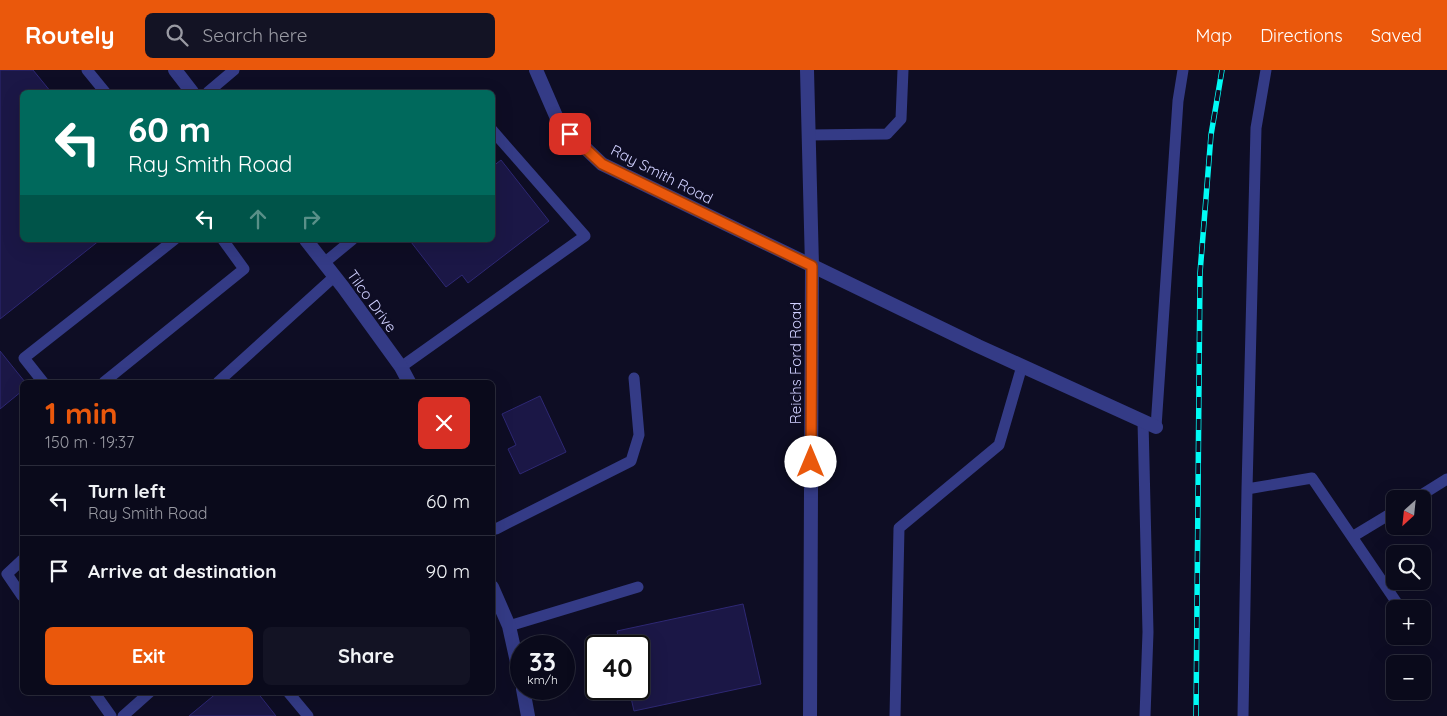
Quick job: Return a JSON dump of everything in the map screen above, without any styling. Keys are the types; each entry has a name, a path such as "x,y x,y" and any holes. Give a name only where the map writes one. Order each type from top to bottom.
{"street":[{"path":"175,70 190,90"},
{"name":"Ray Smith Road","path":"536,70 558,123 602,164 978,346 1156,426"},
{"name":"Reichs Ford Road","path":"807,70 812,266 810,716"},
{"name":"Tilco Drive","path":"308,242 335,276 401,367 408,380"},
{"path":"495,594 511,635"},
{"path":"525,700 528,716"}],"lane":[{"path":"87,70 104,90"},
{"path":"210,90 234,70"},
{"path":"808,135 887,134 901,119 903,70"},
{"path":"1156,426 1178,101 1183,70"},
{"path":"1243,716 1256,128 1266,70"},
{"path":"401,367 585,236 495,133"},
{"path":"41,380 24,358 171,242"},
{"path":"106,380 244,269 224,242"},
{"path":"324,263 350,242"},
{"path":"220,380 335,276"},
{"path":"895,716 900,528 999,445 1022,366"},
{"path":"495,529 631,461 639,435 634,378"},
{"path":"1142,420 1148,632 1145,716"},
{"path":"1247,489 1312,478 1395,600"},
{"path":"1429,490 1447,479"},
{"path":"1352,537 1386,516"},
{"path":"20,562 7,574 20,593"},
{"path":"509,626 638,587"},
{"path":"96,695 111,716"},
{"path":"123,716 147,695"},
{"path":"290,695 308,716"}],"building":[{"path":"0,70 33,70 49,90 20,90 20,242 97,242 0,319"},
{"path":"501,160 549,221 468,283 462,275 446,287 411,242 495,242 495,165"},
{"path":"0,351 23,380 20,380 20,393 0,409"},
{"path":"540,396 566,452 520,474 508,449 516,445 502,414"},
{"path":"743,604 761,684 634,711 632,700 650,700 650,635 618,635 617,631"},
{"path":"214,695 259,695 276,716 189,716"}],"railway":[{"path":"1196,716 1200,273 1211,135 1222,70"}],"route":[{"path":"570,134 602,164 812,266 811,462"}]}
